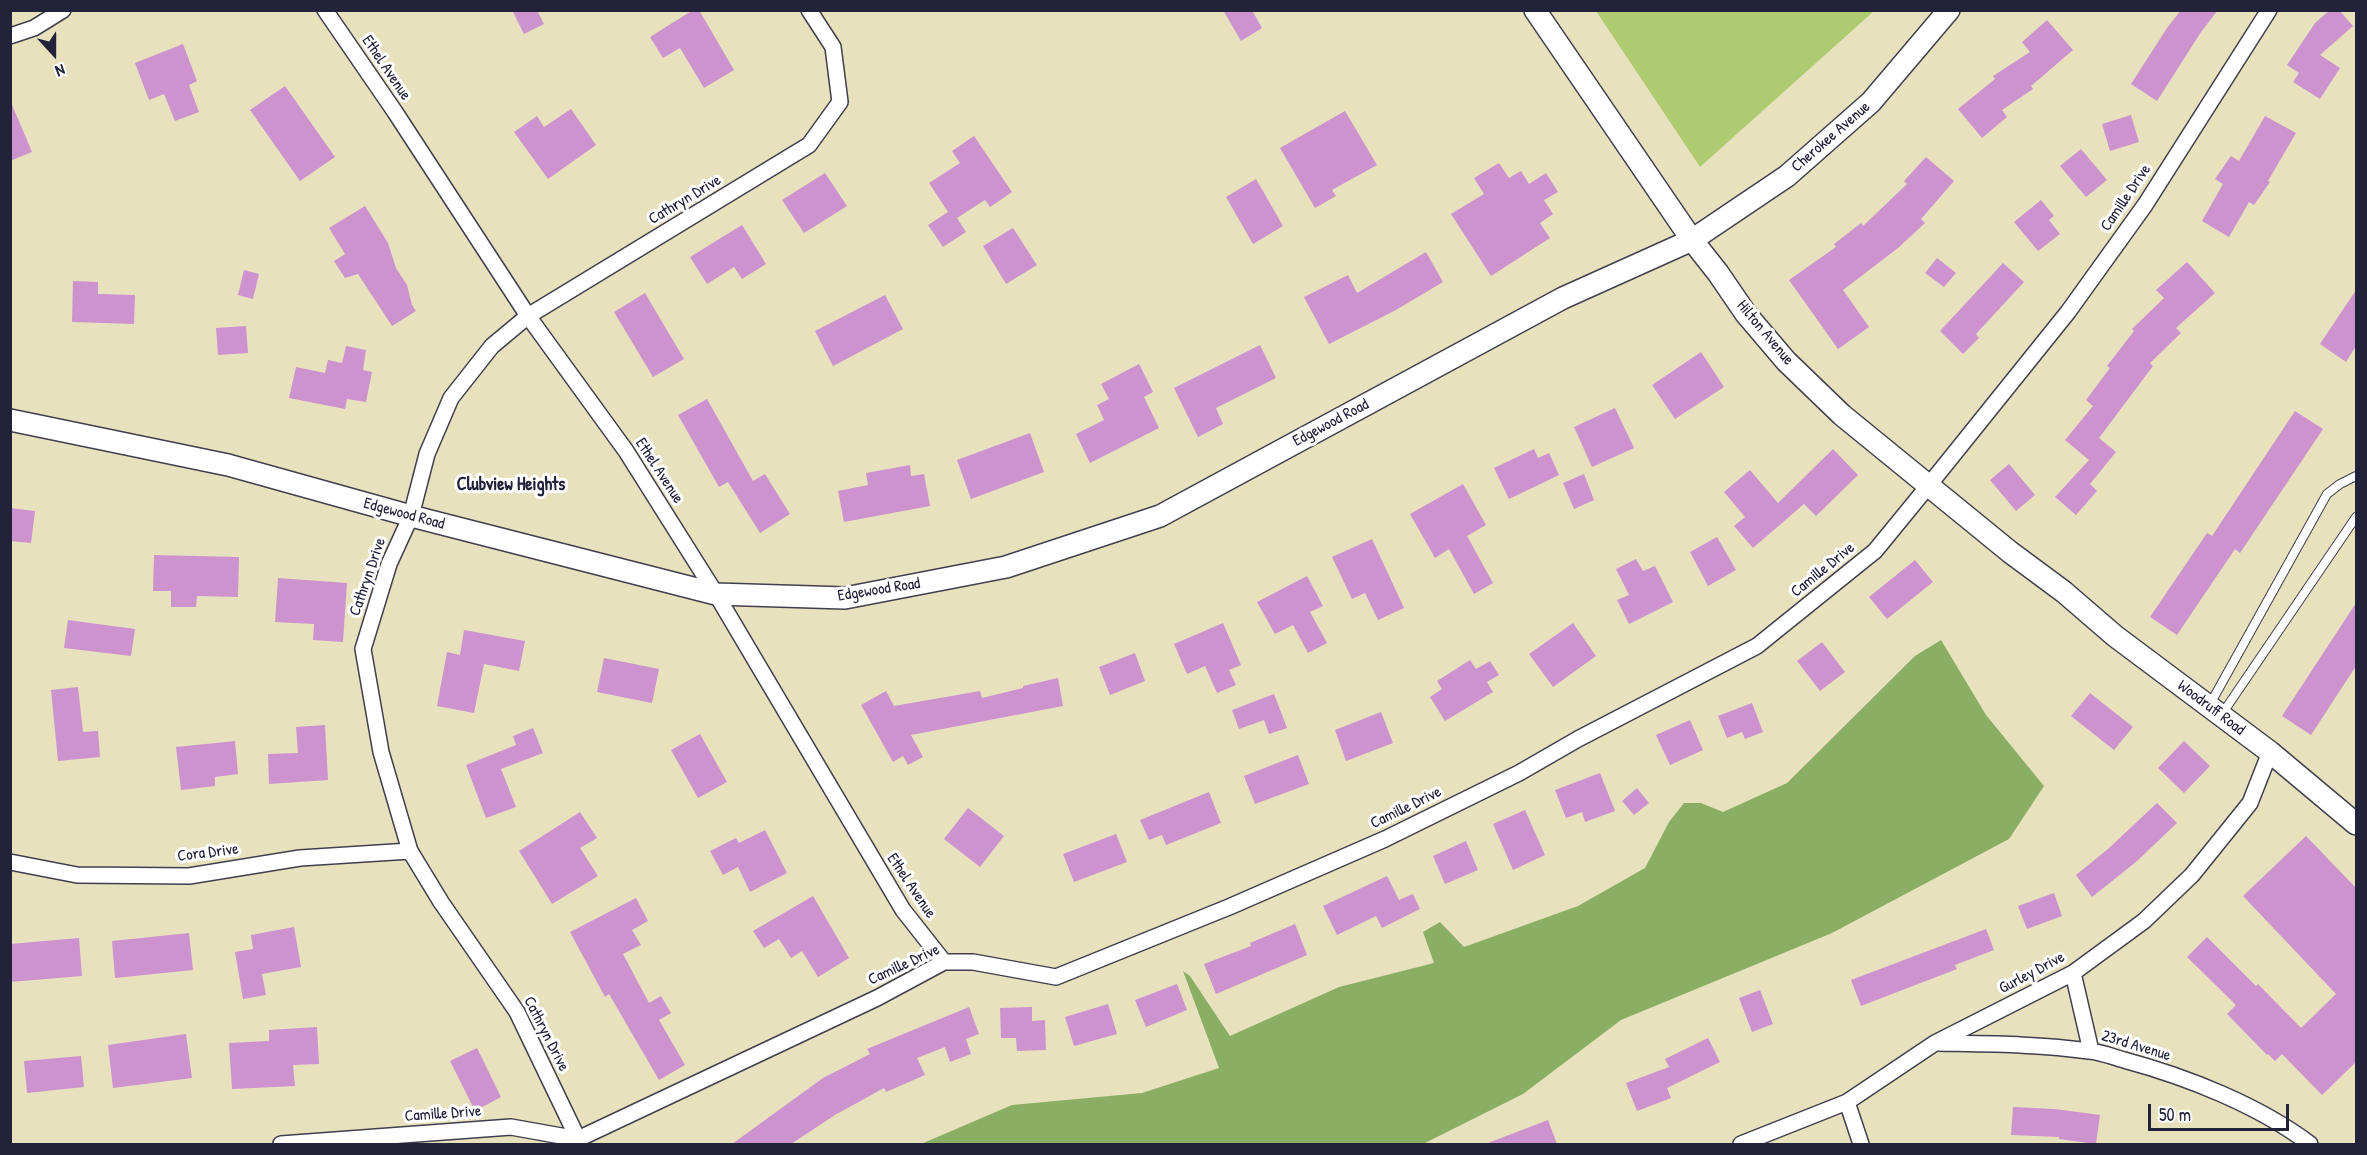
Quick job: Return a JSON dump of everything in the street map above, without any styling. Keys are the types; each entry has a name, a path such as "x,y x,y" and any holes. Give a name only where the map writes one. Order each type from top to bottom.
{"street":[{"path":"10,36 34,28 63,10"},
{"name":"Ethel Avenue","path":"325,10 528,316 626,451 716,594 897,900 944,962"},
{"name":"Cathryn Drive","path":"578,1139 517,1012 441,902 410,851 381,752 363,650 389,564 411,516 427,454 451,398 492,346 528,316 809,145 840,102 834,47 808,10"},
{"name":"Hilton Avenue","path":"1536,10 1692,240 1719,273 1746,314 1786,361 1842,415 2010,552 2064,592"},
{"name":"Cherokee Avenue","path":"1692,240 1786,176 1871,102 1948,10"},
{"name":"Camille Drive","path":"281,1144 511,1127 578,1139 877,998 944,962 973,962 1056,976 1100,961 1229,908 1385,839 1519,773 1578,739 1757,646 1875,551 1929,485 2068,312 2145,205 2269,10"},
{"name":"Edgewood Road","path":"10,420 228,465 411,516 716,594 844,598 1006,567 1160,516 1563,298 1692,240"},
{"name":"Woodruff Road","path":"2064,592 2115,636 2354,818"},
{"name":"Gurley Drive","path":"1741,1144 1847,1102 1935,1043 2073,973 2145,921 2192,875 2250,803 2270,752"},
{"name":"Cora Drive","path":"10,862 77,875 189,876 300,858 410,851"},
{"path":"2073,973 2091,1051"},
{"name":"23rd Avenue","path":"1935,1043 2020,1044 2091,1051 2142,1065 2187,1081 2269,1117 2310,1144"},
{"path":"1847,1102 1861,1144"}],"lane":[{"path":"2215,711 2327,494 2356,476"},
{"path":"2215,711 2356,517"}],"green space":[{"path":"1596,11 1874,11 1700,167"},
{"path":"1941,640 1986,715 2044,786 2009,839 1832,933 1621,1020 1523,1094 1423,1144 921,1144 1012,1105 1142,1093 1219,1068 1183,971 1190,976 1230,1036 1339,987 1434,963 1423,932 1440,922 1464,947 1578,906 1645,868 1669,822 1684,803 1701,803 1723,812 1787,783 1915,656"}],"building":[{"path":"512,10 537,10 544,24 524,34"},
{"path":"693,10 699,10 734,70 704,88 680,48 663,58 650,37"},
{"path":"1223,10 1252,10 1262,28 1241,41"},
{"path":"2181,10 2218,10 2201,32 2157,101 2131,84"},
{"path":"2330,10 2339,10 2353,26 2320,55 2340,68 2320,99 2293,82 2299,73 2287,65 2315,23"},
{"path":"2047,20 2073,50 2031,86 2033,89 2002,110 2007,117 1982,138 1958,109 1995,79 1993,76 2030,52 2022,42"},
{"path":"183,44 197,81 189,85 199,112 175,121 164,94 149,100 135,63"},
{"path":"285,86 335,157 300,181 250,110"},
{"path":"10,100 32,152 10,161"},
{"path":"571,109 596,145 548,179 514,132 537,116 544,127"},
{"path":"1345,111 1377,165 1332,190 1336,196 1315,208 1280,148"},
{"path":"2131,115 2139,142 2110,151 2102,124"},
{"path":"2265,116 2296,133 2268,181 2270,182 2254,205 2249,202 2229,237 2202,221 2223,184 2215,179 2231,156 2239,161"},
{"path":"974,136 1012,192 990,207 985,200 957,218 966,232 943,247 928,225 948,212 929,183 960,163 952,151"},
{"path":"2081,149 2107,180 2086,197 2060,166"},
{"path":"1926,157 1954,181 1921,219 1925,223 1898,248 1843,290 1869,327 1838,349 1789,280 1836,247 1834,244 1861,223 1863,226 1907,184 1904,181"},
{"path":"1499,163 1509,178 1521,171 1529,184 1546,173 1558,192 1544,200 1553,214 1540,223 1550,238 1491,276 1451,214 1484,194 1474,178"},
{"path":"825,173 847,206 804,233 782,200"},
{"path":"1256,179 1283,226 1253,244 1226,197"},
{"path":"2041,200 2054,216 2049,220 2060,234 2038,251 2014,222"},
{"path":"365,206 388,243 396,268 407,285 412,305 416,311 392,326 358,274 345,278 334,261 345,254 329,228"},
{"path":"742,225 766,264 742,279 734,267 707,284 690,257"},
{"path":"1013,228 1037,265 1006,284 983,246"},
{"path":"1426,252 1443,282 1396,310 1329,344 1304,297 1348,275 1357,293"},
{"path":"1937,258 1956,273 1944,287 1925,273"},
{"path":"2187,262 2215,293 2176,328 2181,333 2150,363 2153,366 2099,438 2116,452 2090,484 2097,491 2076,515 2055,497 2089,460 2065,440 2093,406 2086,400 2110,368 2107,366 2134,331 2132,329 2164,298 2156,290"},
{"path":"2003,263 2024,282 1976,334 1979,338 1963,354 1940,331"},
{"path":"244,270 259,274 253,299 238,295"},
{"path":"73,281 98,282 98,294 135,295 134,324 72,322"},
{"path":"2356,290 2356,346 2346,362 2320,344"},
{"path":"645,293 684,359 653,377 614,312"},
{"path":"885,295 903,329 833,366 815,331"},
{"path":"246,326 248,353 218,355 216,328"},
{"path":"1260,345 1276,378 1216,408 1223,424 1198,437 1174,388"},
{"path":"346,346 366,350 363,370 372,372 366,402 347,399 345,409 289,398 296,367 325,373 328,360 342,363"},
{"path":"1701,352 1724,387 1675,419 1652,385"},
{"path":"1139,364 1153,392 1144,397 1159,428 1090,463 1076,434 1104,420 1097,405 1109,399 1101,384"},
{"path":"707,399 753,481 765,474 790,514 760,533 728,482 719,487 678,415"},
{"path":"1615,408 1634,448 1592,467 1574,427"},
{"path":"2295,411 2323,429 2240,553 2235,549 2177,635 2150,617 2207,533 2212,536"},
{"path":"1030,433 1044,472 971,499 957,460"},
{"path":"1534,449 1538,458 1549,453 1559,475 1509,499 1494,468"},
{"path":"1833,449 1858,475 1816,516 1804,504 1753,548 1734,526 1745,517 1724,492 1750,470 1778,503"},
{"path":"2009,464 2035,495 2016,511 1990,480"},
{"path":"910,465 911,476 924,474 930,506 844,522 838,491 868,485 866,473"},
{"path":"1584,474 1594,500 1574,509 1563,483"},
{"path":"1463,484 1486,525 1467,536 1493,583 1474,594 1449,549 1435,558 1410,514"},
{"path":"10,508 35,511 31,543 10,541"},
{"path":"1717,537 1736,570 1708,586 1690,552"},
{"path":"1372,539 1404,608 1378,620 1365,593 1352,599 1332,557"},
{"path":"154,555 239,557 238,597 197,596 196,607 171,607 171,591 153,591"},
{"path":"1636,559 1643,571 1655,566 1673,602 1629,624 1617,600 1629,595 1616,569"},
{"path":"1915,560 1933,582 1887,619 1869,597"},
{"path":"1307,576 1323,606 1310,612 1327,643 1308,653 1293,625 1275,634 1257,602"},
{"path":"278,578 347,583 343,642 313,640 314,624 275,622"},
{"path":"2356,603 2356,666 2311,735 2282,716"},
{"path":"68,620 135,629 131,656 64,648"},
{"path":"1223,623 1241,665 1229,670 1236,685 1217,693 1205,666 1187,674 1174,644"},
{"path":"1573,623 1596,656 1553,687 1529,654"},
{"path":"464,630 525,641 519,671 484,664 474,713 437,706 447,652 460,655"},
{"path":"1822,642 1845,672 1820,691 1797,661"},
{"path":"1135,653 1145,681 1110,695 1099,667"},
{"path":"604,658 659,669 652,703 597,692"},
{"path":"1470,660 1476,669 1490,661 1499,675 1487,682 1493,692 1445,721 1430,697 1442,689 1437,681"},
{"path":"1058,678 1063,706 911,735 923,757 908,765 903,756 893,762 861,705 886,691 894,706 980,691 982,698"},
{"path":"78,687 83,732 98,731 100,757 58,761 51,690"},
{"path":"2090,693 2133,727 2114,750 2071,716"},
{"path":"1274,694 1287,728 1269,734 1264,720 1239,729 1232,710"},
{"path":"1752,703 1763,732 1745,739 1742,732 1727,738 1718,716"},
{"path":"1381,712 1393,743 1346,761 1335,730"},
{"path":"1690,720 1703,750 1670,765 1656,735"},
{"path":"325,725 328,780 269,784 268,754 298,753 296,727"},
{"path":"533,728 543,753 501,769 516,807 486,818 466,765 516,745 513,736"},
{"path":"700,734 727,782 698,798 671,750"},
{"path":"235,741 238,774 215,777 215,786 181,790 176,747"},
{"path":"2184,741 2210,766 2184,793 2158,768"},
{"path":"1298,755 1309,784 1255,804 1244,776"},
{"path":"1600,773 1615,811 1585,822 1582,812 1566,818 1555,790"},
{"path":"1637,788 1649,803 1634,815 1622,801"},
{"path":"1209,792 1221,823 1166,845 1162,835 1149,840 1140,820"},
{"path":"2157,803 2177,823 2136,862 2092,897 2076,875 2108,849"},
{"path":"968,808 1004,836 980,867 944,839"},
{"path":"1525,810 1545,855 1513,870 1493,824"},
{"path":"580,812 597,838 580,848 598,876 552,904 519,851"},
{"path":"765,830 787,873 750,892 738,867 723,875 710,851 736,838 739,843"},
{"path":"1116,834 1127,862 1074,882 1063,854"},
{"path":"2306,836 2356,888 2356,1062 2322,1095 2282,1054 2275,1061 2267,1055 2227,1014 2236,1005 2187,957 2207,937 2301,1028 2336,994 2243,896"},
{"path":"1466,841 1478,870 1445,884 1433,856"},
{"path":"1387,876 1399,900 1413,894 1420,909 1382,928 1376,916 1337,935 1323,906"},
{"path":"2054,893 2062,916 2027,929 2018,906"},
{"path":"813,896 849,958 818,977 802,951 791,958 779,939 764,948 753,931"},
{"path":"636,898 648,921 632,930 641,945 623,954 649,1003 661,996 671,1013 659,1020 685,1065 659,1080 609,994 605,997 570,932"},
{"path":"1295,924 1307,955 1216,994 1204,964 1251,946 1250,943"},
{"path":"294,927 301,967 262,974 266,995 243,999 235,952 253,949 251,935"},
{"path":"1986,929 1994,950 1955,965 1957,969 1861,1006 1851,980"},
{"path":"189,933 193,970 115,978 112,941"},
{"path":"79,938 82,976 10,982 10,944"},
{"path":"1177,984 1187,1010 1146,1027 1135,1000"},
{"path":"1760,990 1773,1024 1752,1032 1739,998"},
{"path":"1108,1004 1117,1034 1074,1046 1065,1017"},
{"path":"969,1007 979,1034 966,1039 971,1054 950,1062 945,1047 917,1058 925,1075 886,1092 884,1088 835,1115 791,1144 732,1144 823,1078 870,1054 867,1049"},
{"path":"1032,1007 1032,1021 1045,1020 1046,1050 1017,1051 1016,1038 1001,1038 1000,1008"},
{"path":"317,1027 319,1064 293,1065 295,1086 232,1089 229,1043 269,1041 269,1030"},
{"path":"186,1034 192,1078 113,1088 108,1045"},
{"path":"1708,1038 1720,1062 1667,1088 1671,1098 1637,1111 1626,1083 1669,1067 1665,1059"},
{"path":"477,1048 501,1097 475,1111 450,1061"},
{"path":"81,1056 84,1087 27,1093 24,1061"},
{"path":"2013,1107 2055,1109 2100,1115 2096,1144 2059,1139 2059,1137 2011,1135"},
{"path":"1548,1120 1557,1144 1488,1144 1488,1143"}],"district":[{"name":"Clubview Heights","path":"511,485"}]}
